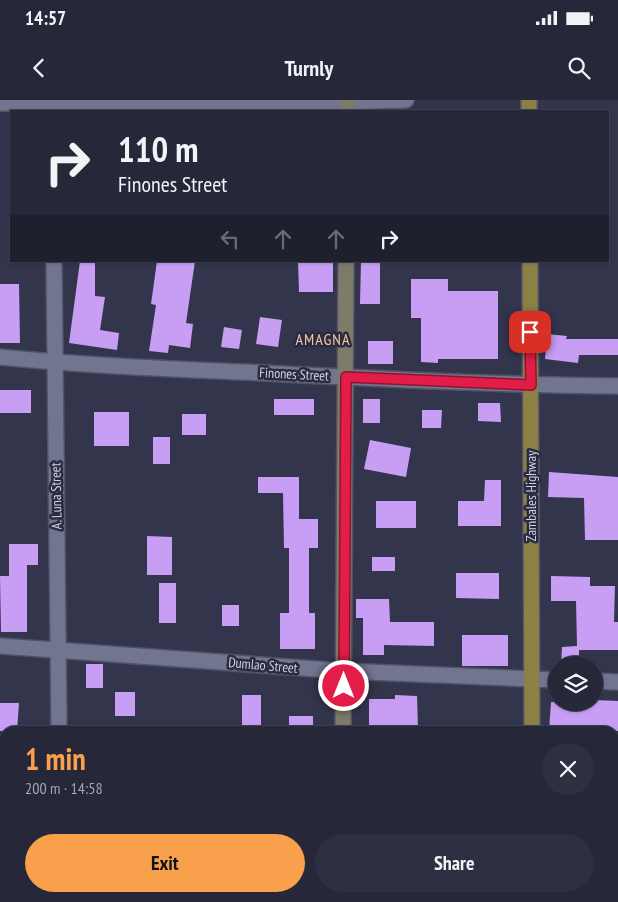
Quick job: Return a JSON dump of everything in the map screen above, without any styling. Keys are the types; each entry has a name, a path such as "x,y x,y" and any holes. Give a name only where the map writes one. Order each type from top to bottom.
{"main road":[{"name":"Zambales Highway","path":"530,262 532,726"}],"street":[{"path":"0,103 347,104 406,100"},
{"name":"A. Luna Street","path":"54,262 59,726"},
{"path":"343,726 346,262"},
{"name":"Finones Street","path":"0,357 55,363 346,377 531,385 618,386"},
{"name":"Dumlao Street","path":"0,646 344,671 548,680"},
{"path":"603,681 618,682"}],"building":[{"path":"80,262 95,262 95,296 105,297 100,330 119,333 117,350 69,343"},
{"path":"157,262 195,262 186,323 193,324 190,348 169,345 168,353 149,351 156,305 151,304"},
{"path":"298,262 333,262 333,292 299,292"},
{"path":"361,262 380,262 380,304 360,304"},
{"path":"411,279 448,279 448,291 498,291 498,359 438,359 438,363 421,362 421,318 411,318"},
{"path":"0,284 19,284 20,343 0,343"},
{"path":"260,317 282,320 278,347 256,344"},
{"path":"224,327 242,330 239,349 221,347"},
{"path":"547,334 567,336 566,339 618,339 618,355 579,355 578,363 545,359"},
{"path":"368,341 393,341 393,364 368,364"},
{"path":"0,390 31,390 31,413 0,413"},
{"path":"274,399 314,399 314,415 274,415"},
{"path":"363,399 380,399 380,423 363,423"},
{"path":"478,403 500,403 501,422 478,421"},
{"path":"422,410 442,410 441,428 422,428"},
{"path":"94,412 129,412 129,446 94,446"},
{"path":"182,414 206,414 206,435 182,435"},
{"path":"153,437 170,437 170,464 153,464"},
{"path":"370,440 411,448 406,477 364,469"},
{"path":"549,472 618,477 618,540 585,540 584,498 548,497"},
{"path":"258,477 299,477 299,519 318,519 318,548 309,548 309,613 315,613 315,649 280,649 280,613 289,613 289,548 284,548 283,493 258,493"},
{"path":"485,480 501,480 501,526 458,526 458,501 484,501"},
{"path":"376,501 416,501 416,528 376,528"},
{"path":"147,536 172,537 172,575 147,575"},
{"path":"9,544 38,544 38,565 27,565 27,632 1,632 0,576 9,576"},
{"path":"372,557 395,557 395,571 372,571"},
{"path":"456,573 499,573 499,599 456,598"},
{"path":"551,576 590,577 590,586 615,586 614,622 618,622 618,650 579,650 579,656 562,656 562,647 577,646 576,601 551,601"},
{"path":"159,583 176,583 176,623 159,623"},
{"path":"356,599 389,599 390,622 434,622 434,646 384,645 384,655 363,655 363,618 356,618"},
{"path":"222,605 239,605 239,626 222,626"},
{"path":"462,635 508,635 508,666 462,666"},
{"path":"86,664 103,664 103,688 86,688"},
{"path":"115,692 135,692 135,716 115,716"},
{"path":"242,695 261,695 261,726 242,726"},
{"path":"395,695 417,696 418,726 369,726 369,699 395,699"},
{"path":"603,700 618,701 618,726 549,726 550,711 603,711"},
{"path":"0,703 19,703 17,726 0,726"},
{"path":"289,716 313,716 313,726 289,726"}],"district":[{"name":"AMAGNA","path":"323,339"}],"route":[{"path":"344,686 346,377 531,385 530,332"}]}
